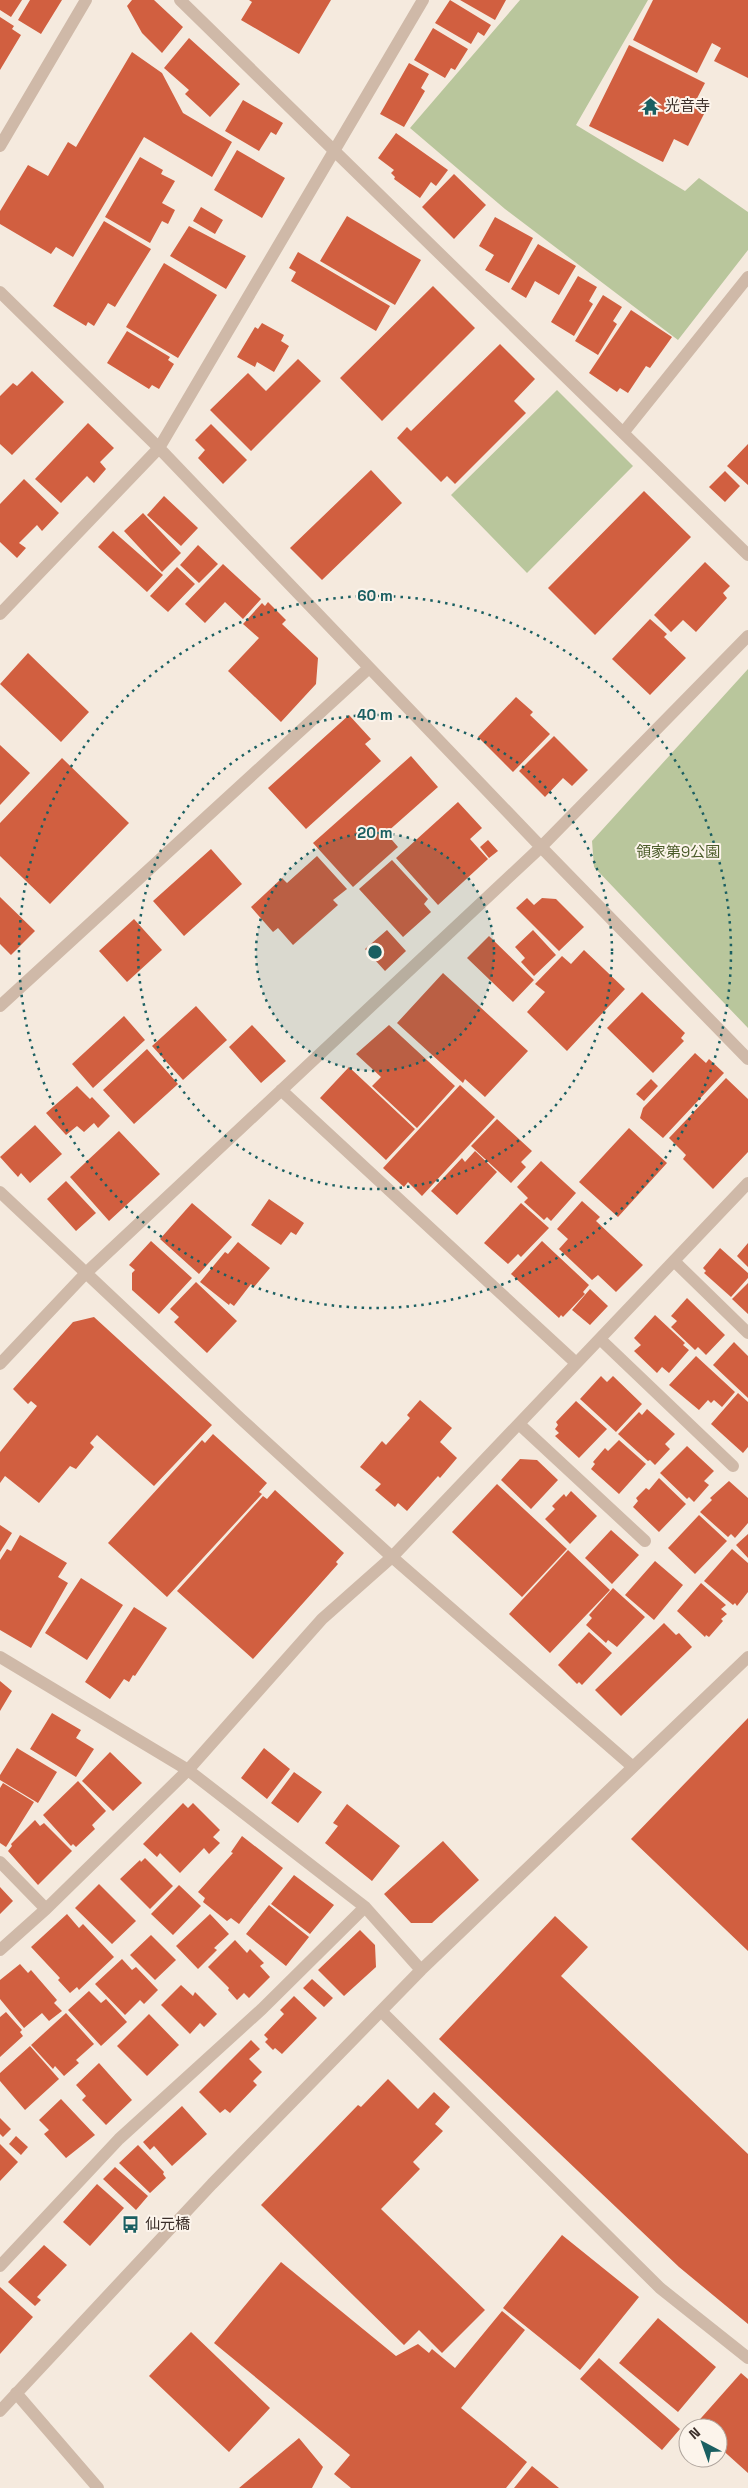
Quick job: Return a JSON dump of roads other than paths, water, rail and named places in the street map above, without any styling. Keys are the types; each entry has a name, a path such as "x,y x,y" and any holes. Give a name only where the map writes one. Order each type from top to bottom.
{"street":[{"path":"0,146 86,0"},
{"path":"180,0 333,152 748,555"},
{"path":"0,614 159,448 423,0"},
{"path":"623,433 748,277"},
{"path":"0,292 159,448 541,847 748,1058"},
{"path":"0,1364 86,1274 541,847 748,636"},
{"path":"0,1006 369,668"},
{"path":"282,1090 576,1363"},
{"path":"0,1950 46,1909 188,1770 322,1619 392,1557 748,1183"},
{"path":"0,1192 392,1557 633,1767"},
{"path":"674,1261 748,1333"},
{"path":"600,1339 733,1466"},
{"path":"519,1424 645,1541"},
{"path":"0,1657 188,1770 365,1907 421,1970"},
{"path":"0,2411 212,2184 421,1970 748,1658"},
{"path":"0,1862 46,1909"},
{"path":"0,2266 120,2139 262,2009 365,1907"},
{"path":"381,2011 660,2288 748,2358"},
{"path":"16,2393 98,2488"}],"place":[{"name":"光音寺","path":"651,106"},
{"name":"仙元橋","path":"131,2224"}],"park label":[{"name":"領家第9公園","path":"678,852"}]}
